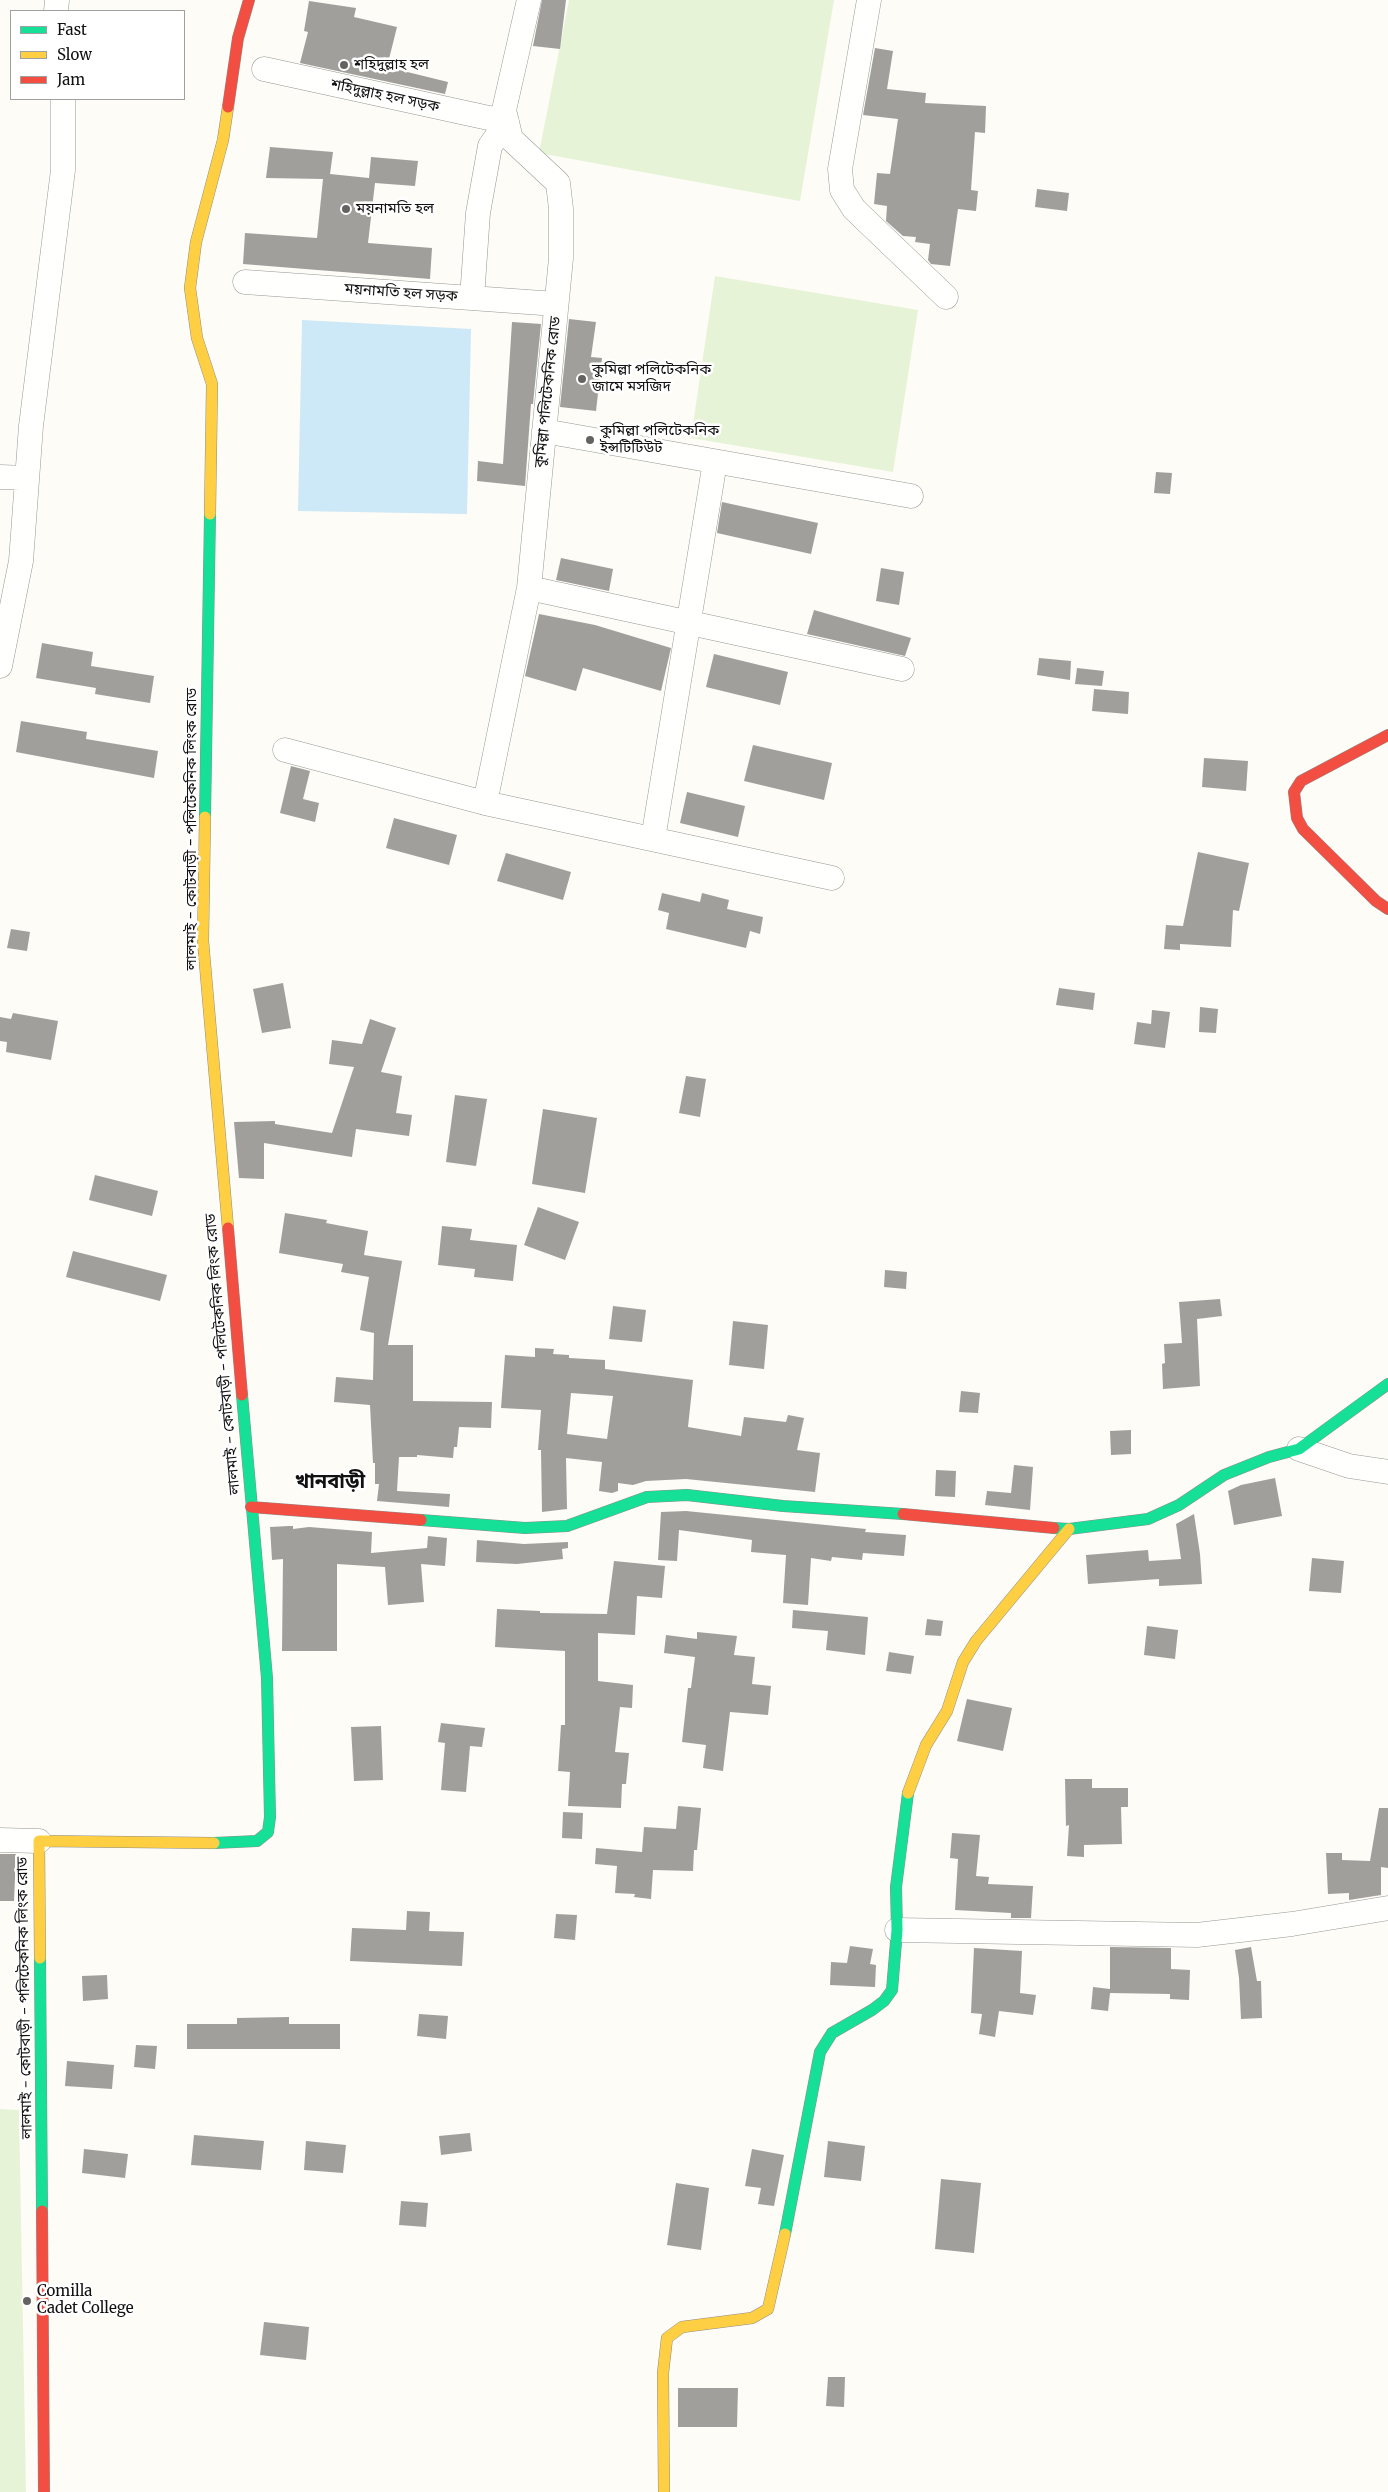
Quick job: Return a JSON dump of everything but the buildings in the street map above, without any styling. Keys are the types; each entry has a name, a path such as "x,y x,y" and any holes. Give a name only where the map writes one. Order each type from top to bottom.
{"main road":[{"name":"লালমাই - কোটবাড়ী - পলিটেকনিক লিংক রোড","path":"44,2492 39,1841 241,1844 257,1841 268,1832 270,1818 267,1678 203,941 212,384 197,338 190,288 196,242 223,140 238,38 249,0"},
{"path":"1388,735 1300,782 1294,792 1297,818 1303,829 1376,901 1388,909"},
{"path":"251,1507 525,1528 567,1526 647,1496 687,1495 783,1506 887,1512 1069,1529 1148,1519 1179,1505 1224,1474 1269,1457 1299,1449 1388,1384"},
{"path":"664,2492 662,2461 663,2373 667,2338 682,2327 752,2318 768,2309 773,2293 820,2052 832,2033 872,2010 884,2001 892,1990 897,1930 896,1887 908,1790 926,1745 948,1711 963,1662 976,1641 1069,1529"}],"street":[{"name":"কুমিল্লা পলিটেকনিক রোড","path":"485,804 529,588 561,248 561,209 558,183 511,139 504,110 529,0"},
{"path":"869,0 840,169 842,190 854,209 946,297"},
{"name":"শহিদুল্লাহ হল সড়ক","path":"264,69 507,122"},
{"path":"0,666 21,561 31,426 63,170 63,100"},
{"path":"472,298 478,214 490,146 507,122"},
{"name":"ময়নামতি হল সড়ক","path":"245,282 556,304"},
{"path":"544,431 911,496"},
{"path":"652,839 715,462"},
{"path":"0,477 27,478"},
{"path":"529,588 902,669"},
{"path":"285,750 485,804 832,878"},
{"path":"1299,1449 1349,1466 1388,1472"},
{"path":"0,1840 39,1841"},
{"path":"897,1930 1197,1935 1292,1924 1388,1908"}],"green space":[{"path":"569,0 834,0 800,201 539,153"},
{"path":"715,276 918,310 893,472 691,438"},
{"path":"0,2109 19,2110 26,2492 0,2492"}],"water":[{"path":"302,320 471,329 467,514 298,511"}],"traffic: fast":[{"path":"205,817 210,514"},
{"path":"1054,1528 1069,1529 1148,1519 1179,1505 1224,1475 1269,1457 1299,1449 1388,1384"},
{"path":"214,1843 257,1841 268,1832 270,1817 267,1678 242,1395"},
{"path":"421,1520 525,1528 567,1526 647,1497 687,1495 783,1506 903,1514"},
{"path":"785,2234 820,2052 832,2033 872,2010 884,2001 892,1990 897,1930 896,1887 908,1793"},
{"path":"40,1958 42,2211"}],"traffic: slow":[{"path":"210,514 212,384 197,338 190,288 196,242 223,140 228,107"},
{"path":"205,817 203,941 228,1228"},
{"path":"908,1793 926,1745 947,1711 963,1662 976,1641 1069,1529"},
{"path":"40,1958 39,1841 214,1843"},
{"path":"664,2492 663,2373 667,2338 682,2327 752,2318 768,2309 785,2234"}],"traffic: jam":[{"path":"228,107 238,38 249,0"},
{"path":"1388,735 1301,781 1294,792 1297,818 1303,829 1376,901 1388,909"},
{"path":"228,1228 242,1395"},
{"path":"251,1507 421,1520"},
{"path":"903,1514 1054,1528"},
{"path":"42,2211 44,2492"}],"place":[{"name":"শহিদুল্লাহ হল","path":"344,65"},
{"name":"ময়নামতি হল","path":"346,209"},
{"name":"কুমিল্লা পলিটেকনিক জামে মসজিদ","path":"582,379"},
{"name":"কুমিল্লা পলিটেকনিক ইন্সটিটিউট","path":"590,440"},
{"name":"Comilla Cadet College","path":"27,2301"}],"district":[{"name":"খানবাড়ী","path":"330,1482"}]}
